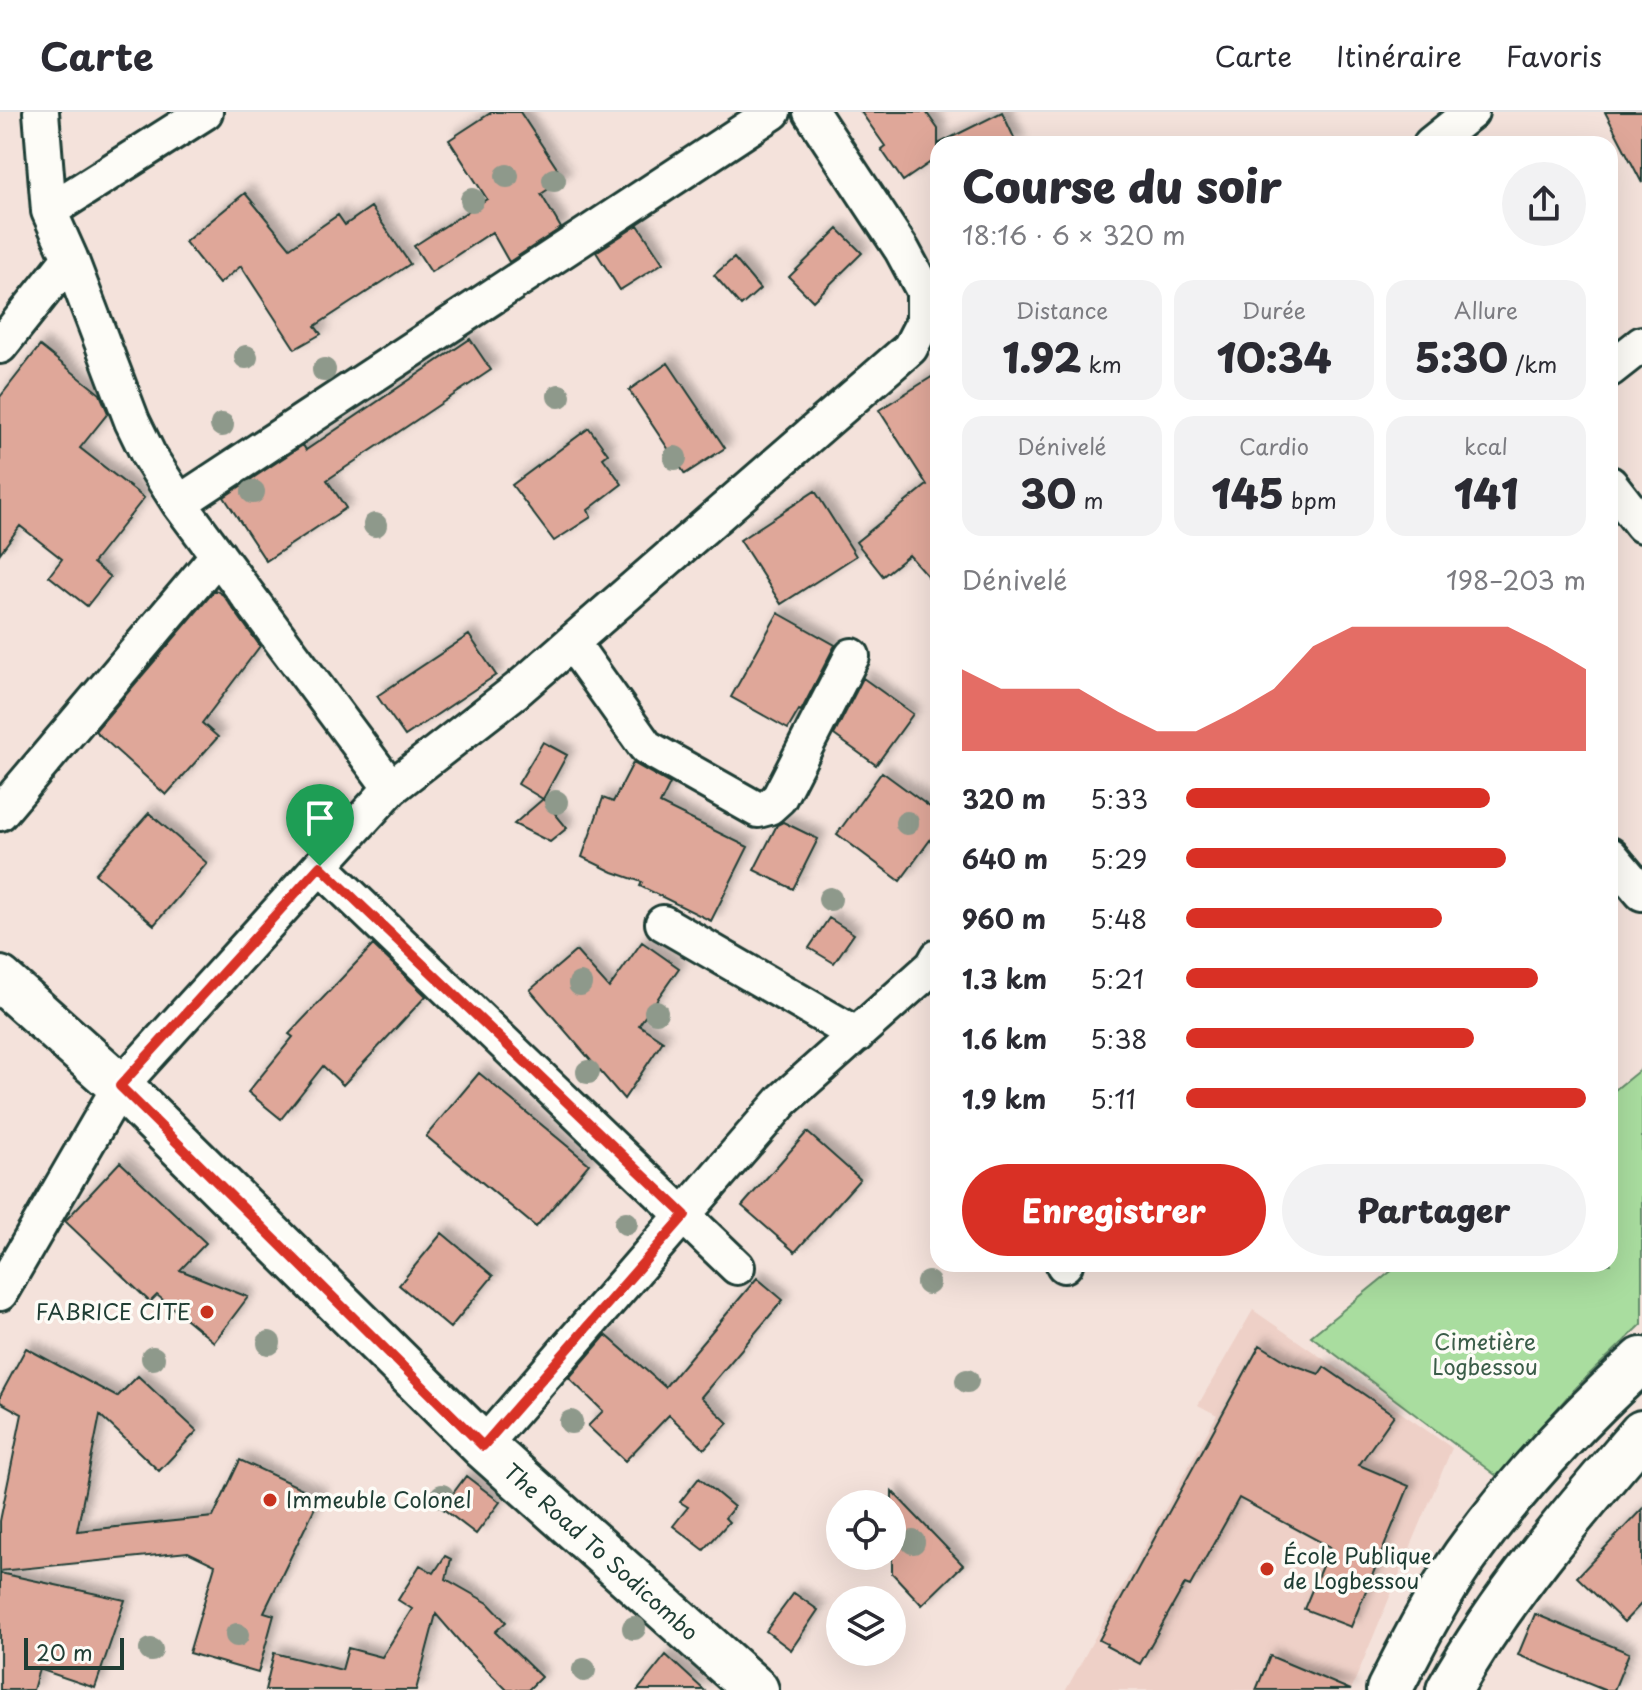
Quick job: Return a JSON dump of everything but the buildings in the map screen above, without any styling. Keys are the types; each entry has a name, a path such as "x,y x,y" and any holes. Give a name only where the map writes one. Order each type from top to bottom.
{"main road":[{"name":"The Road To Sodicombo","path":"0,979 120,1086 483,1446 756,1690"},
{"path":"1389,1690 1412,1644 1464,1558 1529,1475 1642,1360"},
{"path":"1449,1690 1511,1594 1573,1512 1642,1433"}],"street":[{"path":"41,112 49,211 132,421 149,456 179,503 391,788"},
{"path":"49,211 205,112"},
{"path":"179,503 773,112"},
{"path":"0,1293 120,1086 391,788 517,690 910,348 924,321 924,291 902,250 811,112"},
{"path":"1441,136 1471,112"},
{"path":"0,346 70,258"},
{"path":"1618,363 1642,344"},
{"path":"1618,494 1642,525"},
{"path":"0,813 218,555"},
{"path":"572,643 646,747 758,810 769,807 779,798 852,656"},
{"path":"1618,864 1642,893"},
{"path":"320,866 737,1267"},
{"path":"663,923 857,1035"},
{"path":"483,1446 783,1100 930,969"}],"shaded area":[{"name":"École Publique de Logbessou","path":"1253,1310 1452,1448 1351,1690 1066,1690 1217,1415 1198,1405"}],"green space":[{"name":"Cimetière Logbessou","path":"1642,1068 1642,1324 1575,1388 1498,1477 1311,1336 1390,1272 1618,1272 1618,1088"}],"place":[{"name":"FABRICE CITE","path":"207,1312"},
{"name":"Immeuble Colonel","path":"270,1500"},
{"name":"École Publique de Logbessou","path":"1267,1569"}],"route":[{"path":"320,866 685,1215 483,1446 120,1086 320,866"}]}
